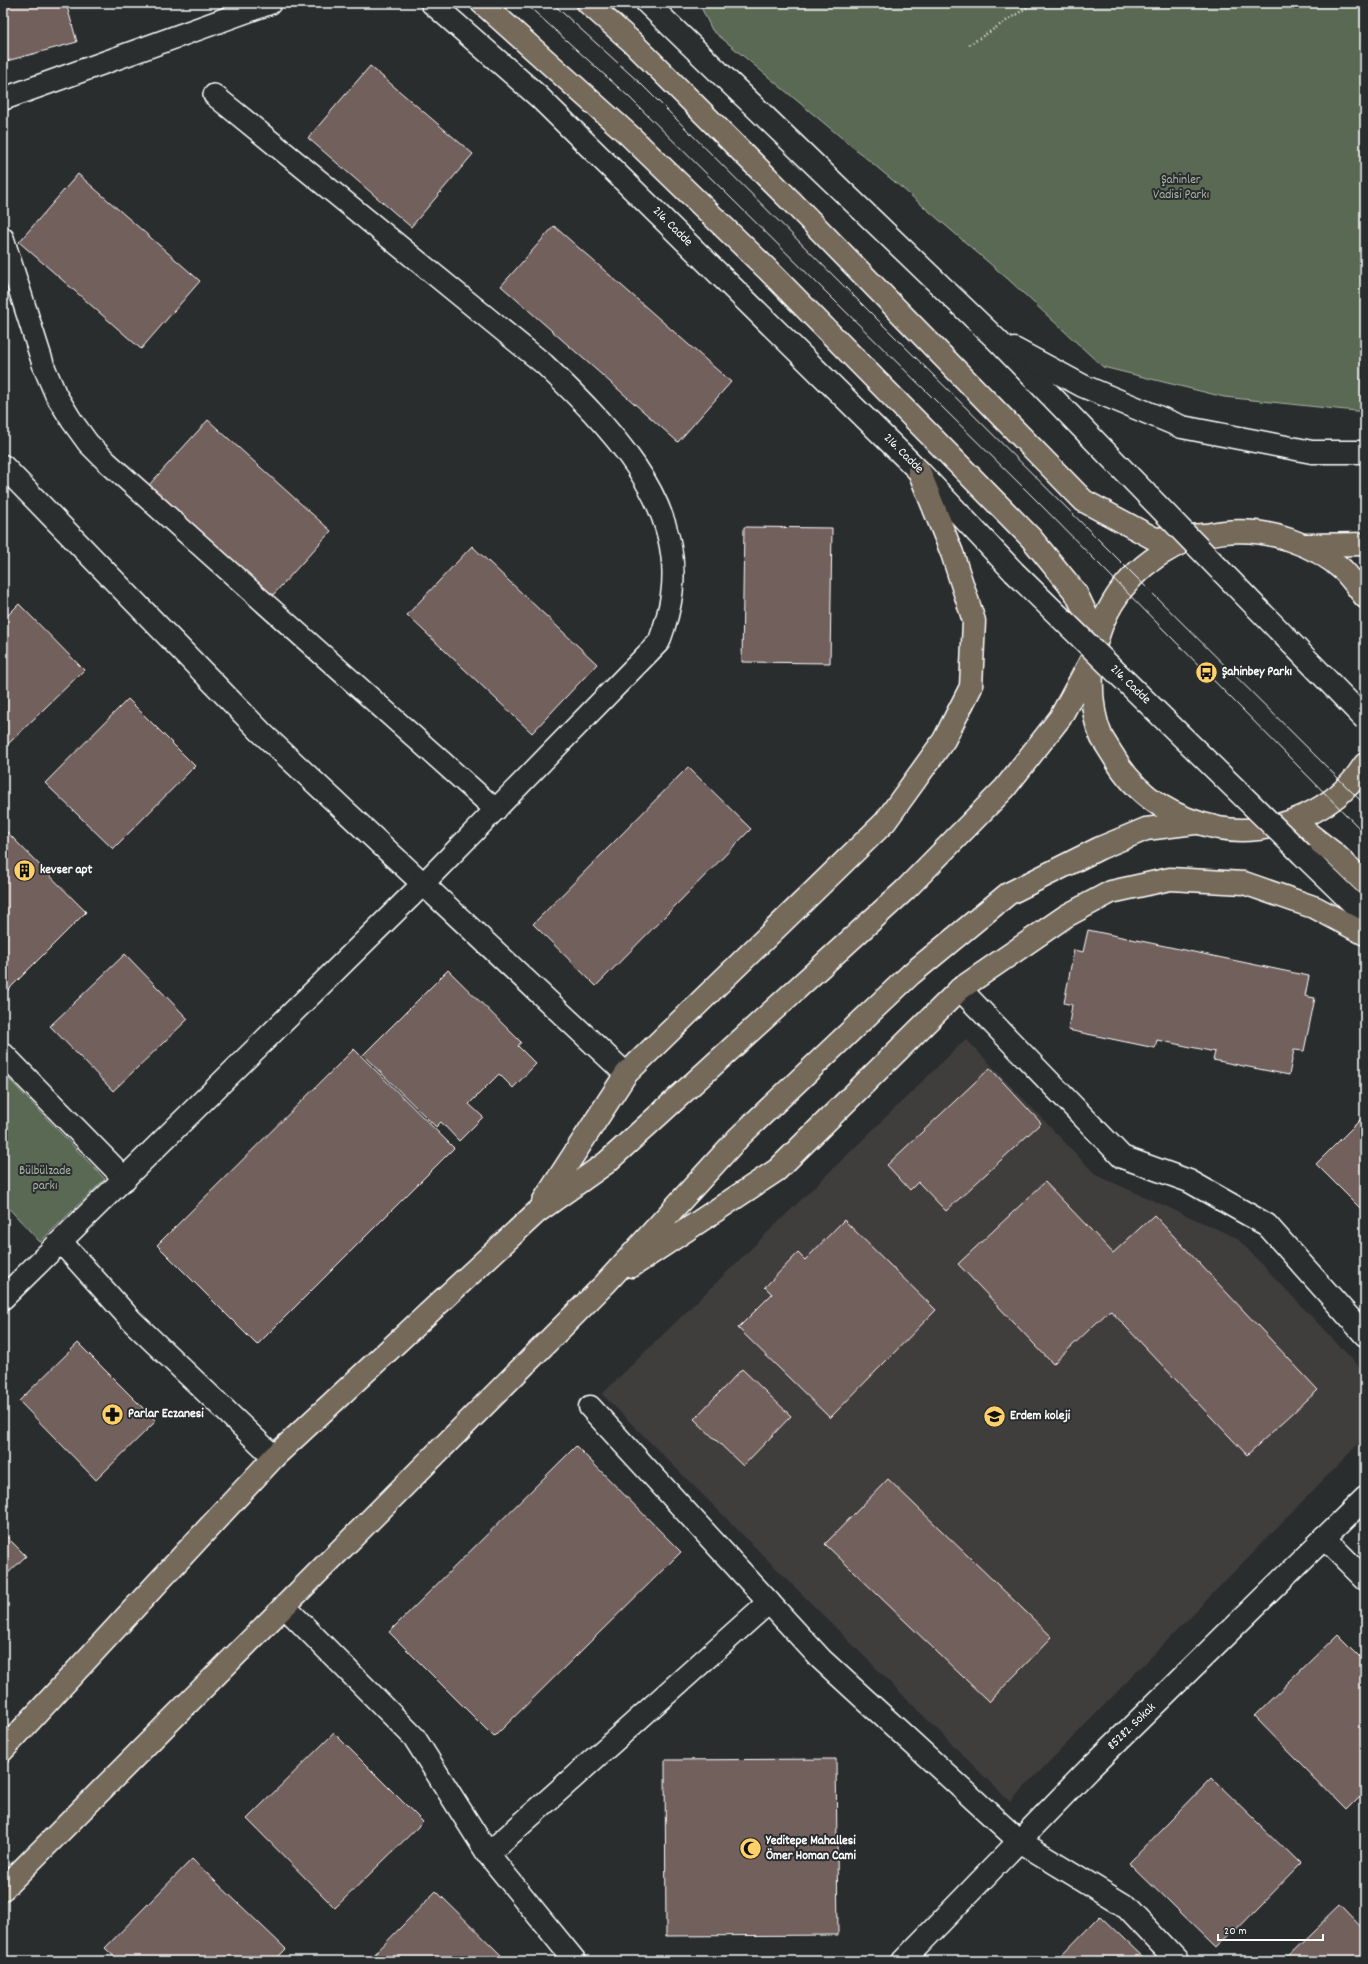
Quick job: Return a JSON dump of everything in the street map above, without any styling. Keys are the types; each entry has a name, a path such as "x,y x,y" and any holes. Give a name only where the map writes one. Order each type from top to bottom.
{"main road":[{"path":"3,1750 274,1457 537,1212 606,1163 904,890 1005,788 1060,718 1095,647 1076,594 1031,538 767,269 630,136 482,3"},
{"path":"588,3 632,42 798,208 1084,501 1156,539 1238,530 1273,534 1307,545 1342,570 1365,597"},
{"path":"537,1212 626,1074 885,822 944,740 971,687 974,621 952,553 919,471"},
{"path":"1203,535 1177,544 1152,558 1132,576 1114,598 1101,623 1095,647 1091,693 1101,736 1124,774 1156,804 1195,823 1227,829 1260,829 1292,821 1322,806 1349,785 1365,764"},
{"path":"1307,545 1365,544"},
{"path":"1292,821 1335,854 1365,883"},
{"path":"3,1889 605,1284 740,1137 911,974 1008,894 1100,848 1146,829 1195,823"},
{"path":"605,1284 777,1170 960,989 1066,916 1111,892 1170,879 1244,883 1316,908 1365,934"}],"street":[{"path":"3,99 270,3"},
{"name":"216. Cadde","path":"432,3 539,97 919,471 1014,572 1365,915"},
{"path":"647,3 997,340 1365,719"},
{"path":"997,340 1083,386 1182,427 1312,452 1365,452"},
{"path":"3,466 262,732 626,1074"},
{"path":"3,1298 423,884"},
{"path":"960,989 1122,1157 1189,1181 1267,1225 1365,1335"},
{"path":"3,1054 125,1179"},
{"path":"61,1242 132,1321 274,1457"},
{"path":"590,1407 821,1659 1019,1841 1124,1905 1177,1961"},
{"name":"85282. Sokak","path":"903,1961 1089,1769 1365,1498"},
{"path":"1324,1538 1365,1579"},
{"path":"488,1854 769,1602"},
{"path":"285,1607 414,1737 488,1854 575,1961"}],"lane":[{"path":"214,94 544,364 578,397 610,432 652,492 662,515 670,540 673,564 672,591 668,618 659,642 423,884"},
{"path":"3,238 44,367 56,395 88,443 107,462 496,810"}],"path":[{"path":"969,45 1034,3"}],"shaded area":[{"name":"Erdem koleji","path":"966,1039 1096,1175 1237,1238 1365,1373 1365,1437 1010,1802 602,1394"}],"green space":[{"name":"Şahinler Vadisi Parkı","path":"699,3 1365,3 1365,412 1224,397 1103,367 1009,280 902,188 712,30"},
{"name":"Bülbülzade parkı","path":"3,1073 105,1179 40,1242 3,1202"}],"building":[{"path":"3,3 66,3 77,42 3,62"},
{"path":"370,66 473,154 411,227 308,138"},
{"path":"78,174 200,281 141,349 19,242"},
{"path":"554,226 731,382 678,442 501,286"},
{"path":"208,420 331,531 272,596 149,485"},
{"path":"744,527 832,528 830,663 742,662"},
{"path":"472,546 597,664 532,733 407,615"},
{"path":"19,604 84,670 4,748 3,620"},
{"path":"128,699 195,766 113,849 45,783"},
{"path":"688,767 751,829 596,986 533,924"},
{"name":"kevser apt","path":"3,828 86,912 8,990 3,985"},
{"path":"1088,930 1309,976 1305,996 1315,998 1304,1051 1294,1050 1289,1075 1213,1060 1215,1052 1157,1040 1155,1048 1068,1030 1072,1005 1064,1003 1074,950 1083,952"},
{"path":"125,954 188,1019 113,1091 50,1026"},
{"path":"448,970 521,1042 518,1046 536,1064 513,1088 499,1074 469,1104 483,1117 459,1141 441,1122 436,1127 363,1055"},
{"path":"354,1049 454,1148 257,1345 157,1245"},
{"path":"990,1068 1041,1123 946,1211 918,1182 910,1190 887,1165"},
{"path":"1365,1115 1365,1213 1316,1164"},
{"path":"1045,1182 1113,1253 1154,1215 1318,1390 1247,1455 1110,1310 1053,1364 958,1264"},
{"path":"844,1220 936,1310 830,1418 738,1328 772,1294 765,1287 798,1253 805,1260"},
{"path":"78,1343 156,1421 96,1480 19,1401"},
{"path":"742,1369 791,1416 743,1466 694,1419"},
{"path":"576,1446 681,1552 494,1737 389,1632"},
{"path":"888,1479 1052,1637 989,1702 825,1544"},
{"path":"3,1533 26,1556 3,1578"},
{"path":"1338,1634 1365,1661 1365,1791 1346,1810 1254,1716"},
{"path":"334,1733 423,1822 335,1908 247,1819"},
{"name":"Yeditepe Mahallesi Ömer Homan Cami","path":"836,1759 838,1935 666,1936 665,1760"},
{"path":"1212,1778 1300,1864 1217,1949 1129,1863"},
{"path":"192,1859 286,1949 274,1961 119,1961 105,1948"},
{"path":"436,1891 507,1961 368,1961"},
{"path":"1340,1905 1365,1931 1365,1961 1282,1961"},
{"path":"1100,1916 1147,1961 1056,1961"}],"tram line":[{"path":"525,3 629,97 1034,498 1365,834"},
{"path":"552,3 641,84 1365,805"}],"place":[{"name":"Şahinbey Parkı","path":"1206,672"},
{"name":"kevser apt","path":"24,870"},
{"name":"Parlar Eczanesi","path":"112,1414"},
{"name":"Erdem koleji","path":"994,1416"},
{"name":"Yeditepe Mahallesi Ömer Homan Cami","path":"751,1848"}]}
